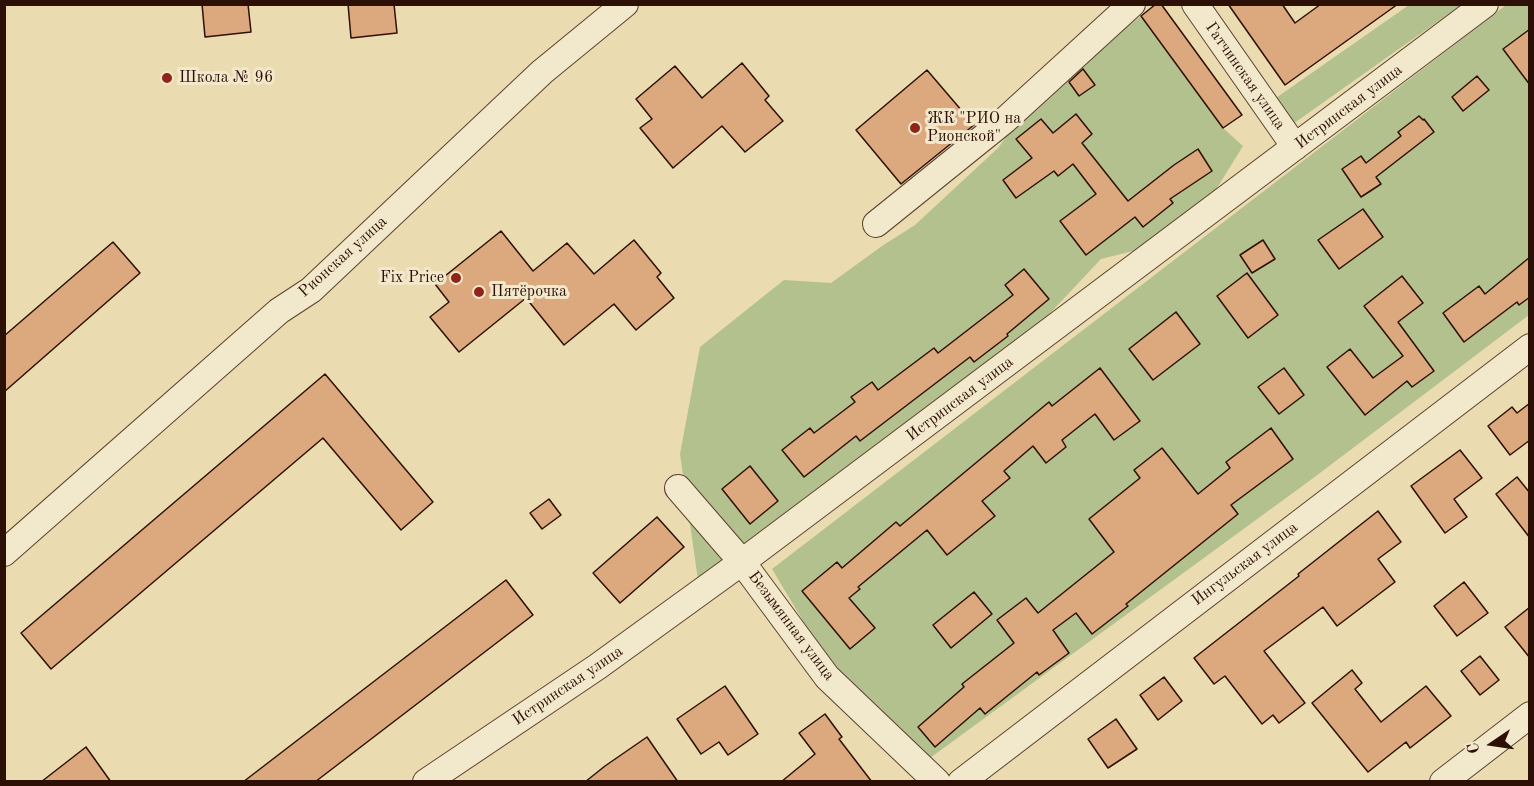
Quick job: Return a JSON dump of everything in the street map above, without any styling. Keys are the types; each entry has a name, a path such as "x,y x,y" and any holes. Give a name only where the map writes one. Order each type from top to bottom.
{"street":[{"name":"Рионская улица","path":"4,554 279,311 311,290 542,72 625,4"},
{"path":"876,225 1005,120 1132,4"},
{"name":"Гатчинская улица","path":"1195,4 1295,147"},
{"name":"Истринская улица","path":"426,782 597,667 742,562 1485,4"},
{"name":"Ингульская улица","path":"961,782 1530,347"},
{"name":"Безымянная улица","path":"678,488 742,562 827,676 937,782"},
{"path":"1443,782 1530,715"}],"green space":[{"path":"1409,5 1461,5 1290,126 1273,100"},
{"path":"1506,5 1529,5 1529,315 1312,479 930,758 824,656 772,569"},
{"path":"1141,16 1223,128 1243,146 1212,196 1137,250 1101,259 1037,327 698,580 680,454 700,347 784,280 831,283 915,225 998,148 1035,97"}],"building":[{"path":"202,4 248,4 251,32 205,37"},
{"path":"348,4 394,4 397,33 351,38"},
{"path":"1156,4 1161,4 1242,115 1223,128 1141,16"},
{"path":"1228,4 1282,4 1295,23 1321,4 1398,4 1285,85"},
{"path":"1530,29 1530,85 1503,49"},
{"path":"742,63 769,96 765,100 783,121 745,152 722,126 673,168 640,128 652,119 636,99 675,66 702,98"},
{"path":"1083,69 1095,85 1079,96 1069,82"},
{"name":"ЖК \"РИО на Рионской\"","path":"927,70 974,125 901,184 856,130"},
{"path":"1477,76 1489,90 1463,111 1452,97"},
{"path":"1076,114 1092,134 1082,143 1128,201 1198,149 1212,171 1170,199 1173,203 1143,227 1135,217 1086,255 1060,221 1096,194 1073,164 1058,176 1054,171 1016,198 1003,180 1032,158 1016,139 1041,119 1053,133"},
{"path":"1419,116 1434,132 1376,177 1381,184 1361,197 1342,169 1361,156 1366,163 1401,136 1398,132"},
{"path":"1363,209 1383,237 1339,269 1318,240"},
{"path":"501,231 533,271 567,243 594,274 634,240 661,273 657,277 674,298 636,330 614,304 564,345 526,298 459,352 430,317 449,302 435,284"},
{"path":"1263,240 1275,259 1252,273 1240,255"},
{"path":"113,242 140,273 4,392 4,336"},
{"path":"1530,257 1530,297 1519,305 1517,302 1464,342 1443,313 1479,286 1485,294"},
{"path":"1024,269 1049,299 1007,334 1008,336 974,362 970,357 860,441 856,436 804,477 782,450 810,428 814,433 855,402 851,397 872,382 878,390 934,348 938,353 1013,295 1005,285"},
{"path":"1247,273 1278,315 1248,338 1217,296"},
{"path":"1402,276 1423,303 1398,322 1434,371 1412,387 1407,381 1365,415 1327,367 1350,349 1373,378 1403,356 1364,306"},
{"path":"1176,312 1200,344 1153,380 1129,349"},
{"path":"1100,368 1140,421 1114,440 1095,414 1062,440 1066,447 1046,463 1033,446 1004,471 1010,478 982,501 995,516 947,555 927,530 858,587 860,589 849,598 875,628 850,649 802,591 837,562 842,568 896,522 900,526 1049,402 1052,406"},
{"path":"1284,368 1304,395 1279,414 1258,387"},
{"path":"325,374 433,502 401,530 323,438 51,669 21,633"},
{"path":"1530,403 1530,440 1510,455 1488,426 1512,407 1517,413"},
{"path":"1271,428 1293,459 1231,505 1238,514 1092,634 1076,613 1053,630 1069,653 1039,675 1037,672 985,714 980,708 935,747 918,727 964,687 962,684 1014,643 997,620 1026,598 1038,613 1114,552 1089,519 1140,478 1134,470 1162,448 1198,494 1230,468 1226,462"},
{"path":"1460,450 1482,478 1454,499 1467,517 1445,533 1411,486"},
{"path":"750,466 778,501 750,524 722,489"},
{"path":"1517,477 1530,493 1530,538 1496,494"},
{"path":"549,499 561,515 542,529 530,513"},
{"path":"1378,511 1401,542 1378,559 1395,582 1337,626 1323,607 1264,651 1305,703 1279,723 1273,715 1262,724 1225,676 1214,684 1194,658"},
{"path":"657,517 684,547 620,603 593,573"},
{"path":"506,580 533,615 315,782 243,782"},
{"path":"1464,582 1488,613 1457,636 1434,606"},
{"path":"974,592 992,614 951,648 933,625"},
{"path":"1530,607 1530,658 1505,627"},
{"path":"1480,656 1499,680 1480,695 1461,671"},
{"path":"1352,670 1362,683 1355,689 1381,722 1426,686 1451,716 1410,748 1406,742 1368,772 1312,703"},
{"path":"1164,677 1182,701 1158,720 1140,695"},
{"path":"725,686 758,734 728,755 719,742 701,754 677,719"},
{"path":"825,714 842,737 839,739 872,782 781,782 815,754 799,733"},
{"path":"1116,719 1137,749 1108,768 1088,739"},
{"path":"647,737 678,782 585,782 605,766"},
{"path":"86,747 111,782 41,782"}],"place":[{"name":"Школа № 96","path":"167,78"},
{"name":"ЖК \"РИО на Рионской\"","path":"915,128"},
{"name":"Fix Price","path":"456,278"},
{"name":"Пятёрочка","path":"479,292"}]}
